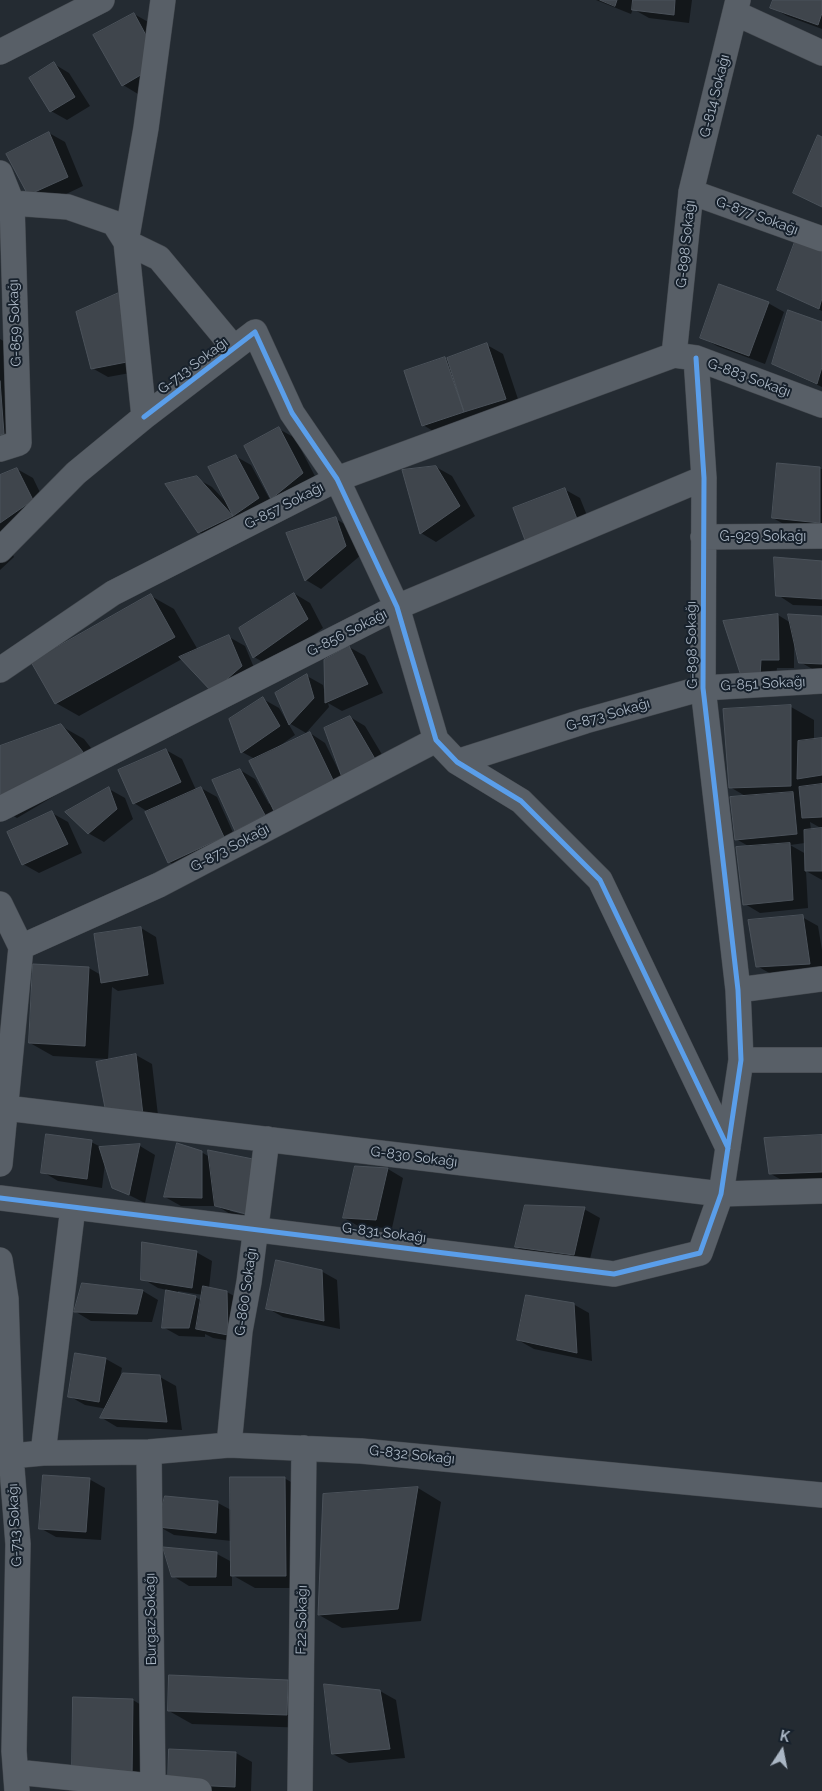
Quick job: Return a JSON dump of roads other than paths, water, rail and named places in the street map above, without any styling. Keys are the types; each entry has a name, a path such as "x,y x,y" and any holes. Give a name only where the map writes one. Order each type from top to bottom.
{"street":[{"path":"0,52 102,0"},
{"name":"G-713 Sokağı","path":"144,417 126,242 146,128 163,0"},
{"path":"737,6 822,54"},
{"name":"G-814 Sokağı","path":"691,192 737,6"},
{"path":"0,173 12,202 68,207 114,223 126,242 159,258 234,348"},
{"name":"G-877 Sokağı","path":"691,192 822,239"},
{"name":"G-898 Sokağı","path":"691,192 685,357 704,478 703,688 738,990 741,1060 721,1194"},
{"name":"G-859 Sokağı","path":"9,446 12,202"},
{"name":"G-713 Sokağı","path":"0,550 76,473 144,417 255,332 292,413 337,479"},
{"name":"G-883 Sokağı","path":"685,357 822,405"},
{"name":"G-857 Sokağı","path":"0,670 112,593 337,479 685,357"},
{"name":"G-856 Sokağı","path":"0,809 398,607 704,478"},
{"path":"337,479 398,607 436,740 457,762 521,801 600,880 728,1148"},
{"name":"G-929 Sokağı","path":"703,537 822,536"},
{"name":"G-851 Sokağı","path":"703,688 822,681"},
{"name":"G-873 Sokağı","path":"457,762 585,721 703,688"},
{"name":"G-873 Sokağı","path":"21,947 159,885 436,740"},
{"path":"0,904 21,947 0,1164"},
{"path":"738,990 822,979"},
{"path":"741,1060 822,1060"},
{"name":"G-830 Sokağı","path":"4,1119 267,1139 721,1194 822,1192"},
{"name":"G-860 Sokağı","path":"229,1445 240,1331 249,1282 267,1139"},
{"name":"G-831 Sokağı","path":"0,1198 255,1228 614,1274 700,1253 721,1194"},
{"path":"43,1453 73,1206"},
{"name":"G-713 Sokağı","path":"0,1260 6,1299 6,1456 18,1544 12,1766"},
{"name":"G-832 Sokağı","path":"6,1456 43,1453 149,1452 229,1445 304,1448 371,1452 822,1496"},
{"name":"F22 Sokağı","path":"300,1791 304,1448"},
{"name":"Burgaz Sokağı","path":"149,1452 153,1786"},
{"path":"12,1766 199,1791"}]}
